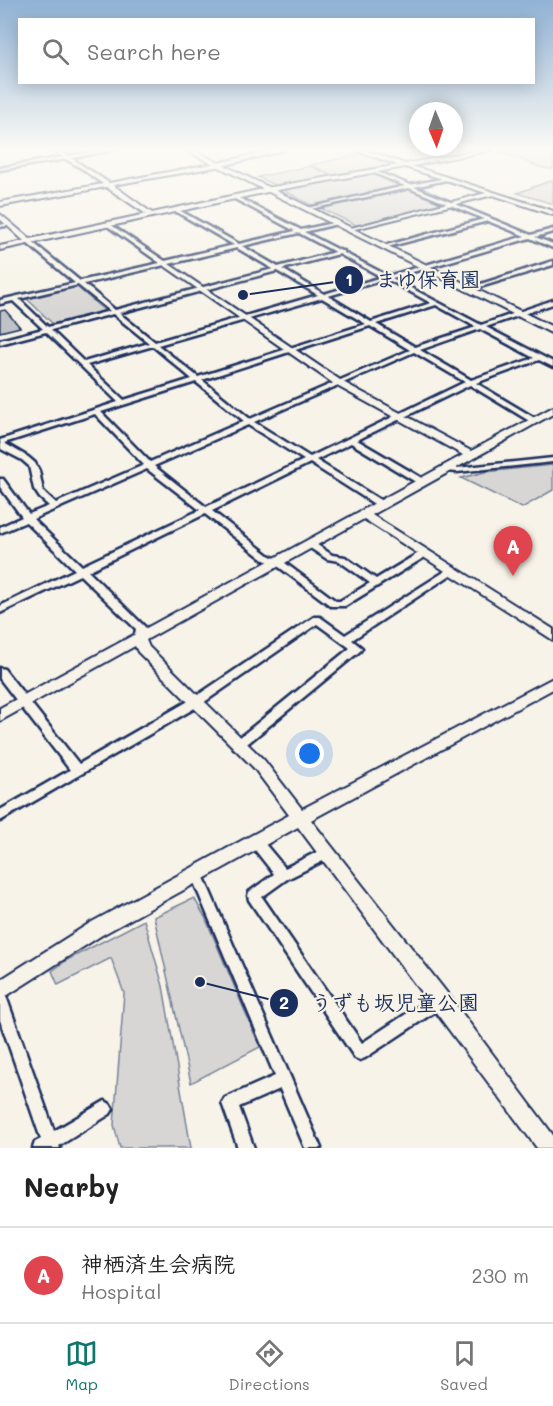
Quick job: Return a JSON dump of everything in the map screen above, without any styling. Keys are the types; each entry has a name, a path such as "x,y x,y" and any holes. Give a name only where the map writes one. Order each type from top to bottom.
{"main road":[{"path":"298,204 428,267"},
{"path":"301,204 553,329"}],"street":[{"path":"135,204 151,215"},
{"path":"0,248 206,204"},
{"path":"248,204 553,365"},
{"path":"310,208 331,204"},
{"path":"351,229 452,204 553,246"},
{"path":"523,204 553,213"},
{"path":"177,210 534,420"},
{"path":"0,216 249,422 382,505"},
{"path":"388,246 489,219"},
{"path":"0,302 335,223"},
{"path":"0,226 9,224"},
{"path":"108,224 340,384 470,455"},
{"path":"84,364 390,279 553,230"},
{"path":"0,342 342,252"},
{"path":"471,288 553,263"},
{"path":"15,298 123,403"},
{"path":"0,530 150,467 414,350 553,302"},
{"path":"55,506 38,489 37,478 31,464 21,456 6,451 0,443 437,303"},
{"path":"0,610 469,383 539,358"},
{"path":"97,412 150,467 267,558 278,562 334,603 342,604 425,553"},
{"path":"0,715 470,455 534,420 550,414"},
{"path":"351,440 422,482"},
{"path":"446,469 457,470 553,460"},
{"path":"0,481 27,518 141,628 139,639 143,649 259,764 550,1148"},
{"path":"365,515 553,635"},
{"path":"310,544 330,557 342,559 376,583"},
{"path":"346,639 452,570"},
{"path":"0,816 196,702 317,619 357,648 238,745"},
{"path":"0,672 78,770"},
{"path":"0,991 96,929 196,873 553,683"},
{"path":"256,842 283,875"},
{"path":"327,853 283,875 254,897 360,1053 440,1000"},
{"path":"196,873 313,1148"},
{"path":"0,999 48,1146 105,1109"},
{"path":"246,1148 230,1103 284,1080"}],"shaded area":[{"path":"340,204 447,204 358,226 320,208"},
{"path":"77,287 106,312 54,325 27,299"},
{"path":"553,465 553,490 522,508 461,478 485,472"},
{"path":"194,898 205,917 260,1047 191,1083 154,917"},
{"path":"144,920 163,986 191,1148 120,1148 114,1125 124,993 111,958 58,985 52,971 67,960"}],"building":[{"path":"5,310 20,327 0,332 0,311"}],"place":[{"name":"まゆ保育園","path":"243,295"},
{"name":"神栖済生会病院","path":"513,576"},
{"name":"うずも坂児童公園","path":"200,982"}]}
